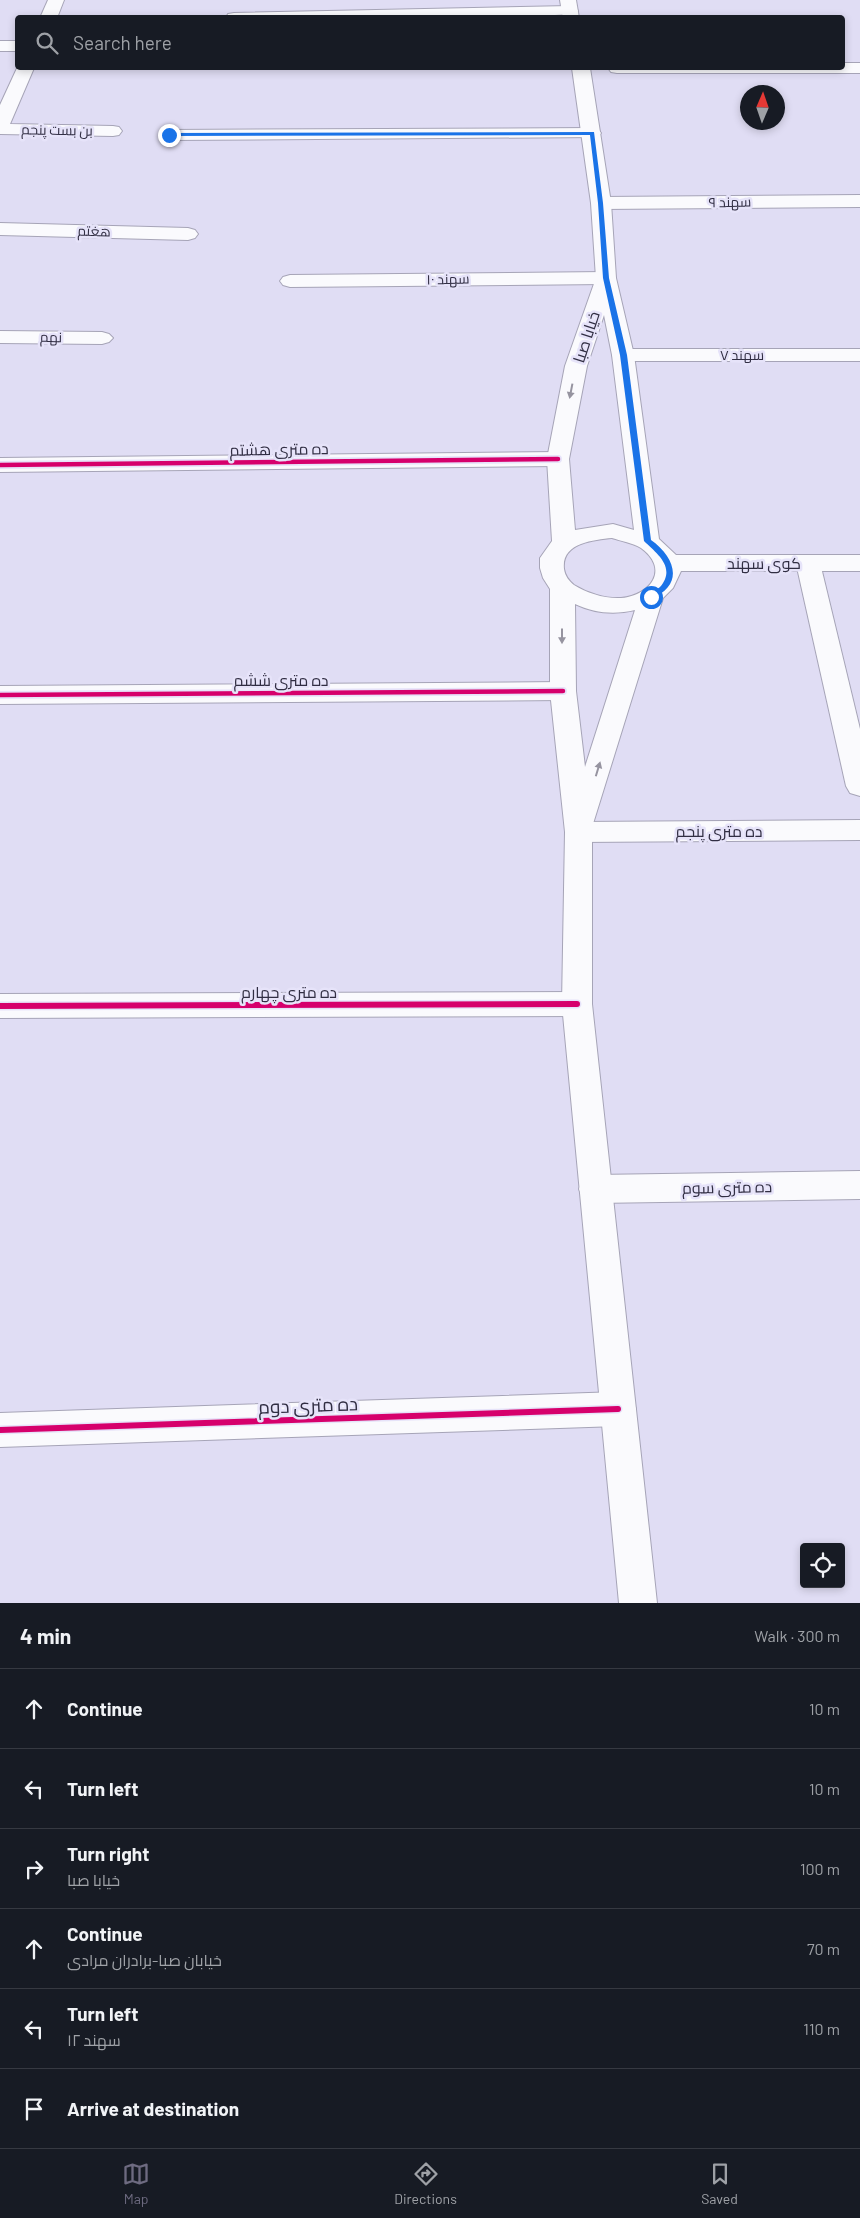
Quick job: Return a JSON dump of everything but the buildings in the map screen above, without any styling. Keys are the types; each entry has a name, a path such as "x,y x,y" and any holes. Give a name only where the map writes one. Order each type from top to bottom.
{"street":[{"path":"49,15 56,0"},
{"path":"360,15 570,10"},
{"path":"0,46 15,46"},
{"path":"845,68 860,68"},
{"path":"0,126 24,70"},
{"path":"582,70 601,203 606,278"},
{"name":"بن بست پنجم","path":"0,129 113,131"},
{"path":"169,135 592,134"},
{"name":"سهند ۹","path":"601,203 860,201"},
{"name":"هغتم","path":"0,229 188,234"},
{"name":"سهند ۱۰","path":"290,281 606,278"},
{"name":"خیابا صبا","path":"606,278 623,355 648,541"},
{"name":"خیابا صبا","path":"564,544 558,459 576,366 606,278"},
{"name":"نهم","path":"0,337 102,338"},
{"name":"سهند ۷","path":"623,355 860,355"},
{"name":"ده متری هشتم","path":"0,464 558,459"},
{"path":"613,531 631,534 648,541 661,551 668,563 669,575 663,587 651,597 634,603 615,606 594,603 576,597 562,587 554,576 551,565 555,553 564,544 586,534 613,531"},
{"name":"کوی سهند","path":"668,563 860,563"},
{"path":"808,563 860,786"},
{"path":"562,587 563,691 579,832 577,1004 638,1603"},
{"path":"579,832 651,597"},
{"name":"ده متری ششم","path":"0,695 563,691"},
{"name":"ده متری پنجم","path":"579,832 860,830"},
{"name":"ده متری چهارم","path":"0,1006 577,1004"},
{"name":"ده متری سوم","path":"595,1189 860,1185"},
{"name":"ده متری دوم","path":"0,1430 618,1409"}],"cycle path":[{"path":"0,465 558,459"},
{"path":"0,695 563,691"},
{"path":"0,1006 577,1004"},
{"path":"0,1430 618,1409"}],"route":[{"path":"169,135 592,134 601,203 606,278 623,355 648,541 661,551 668,563 669,575 663,587 651,597"}]}
